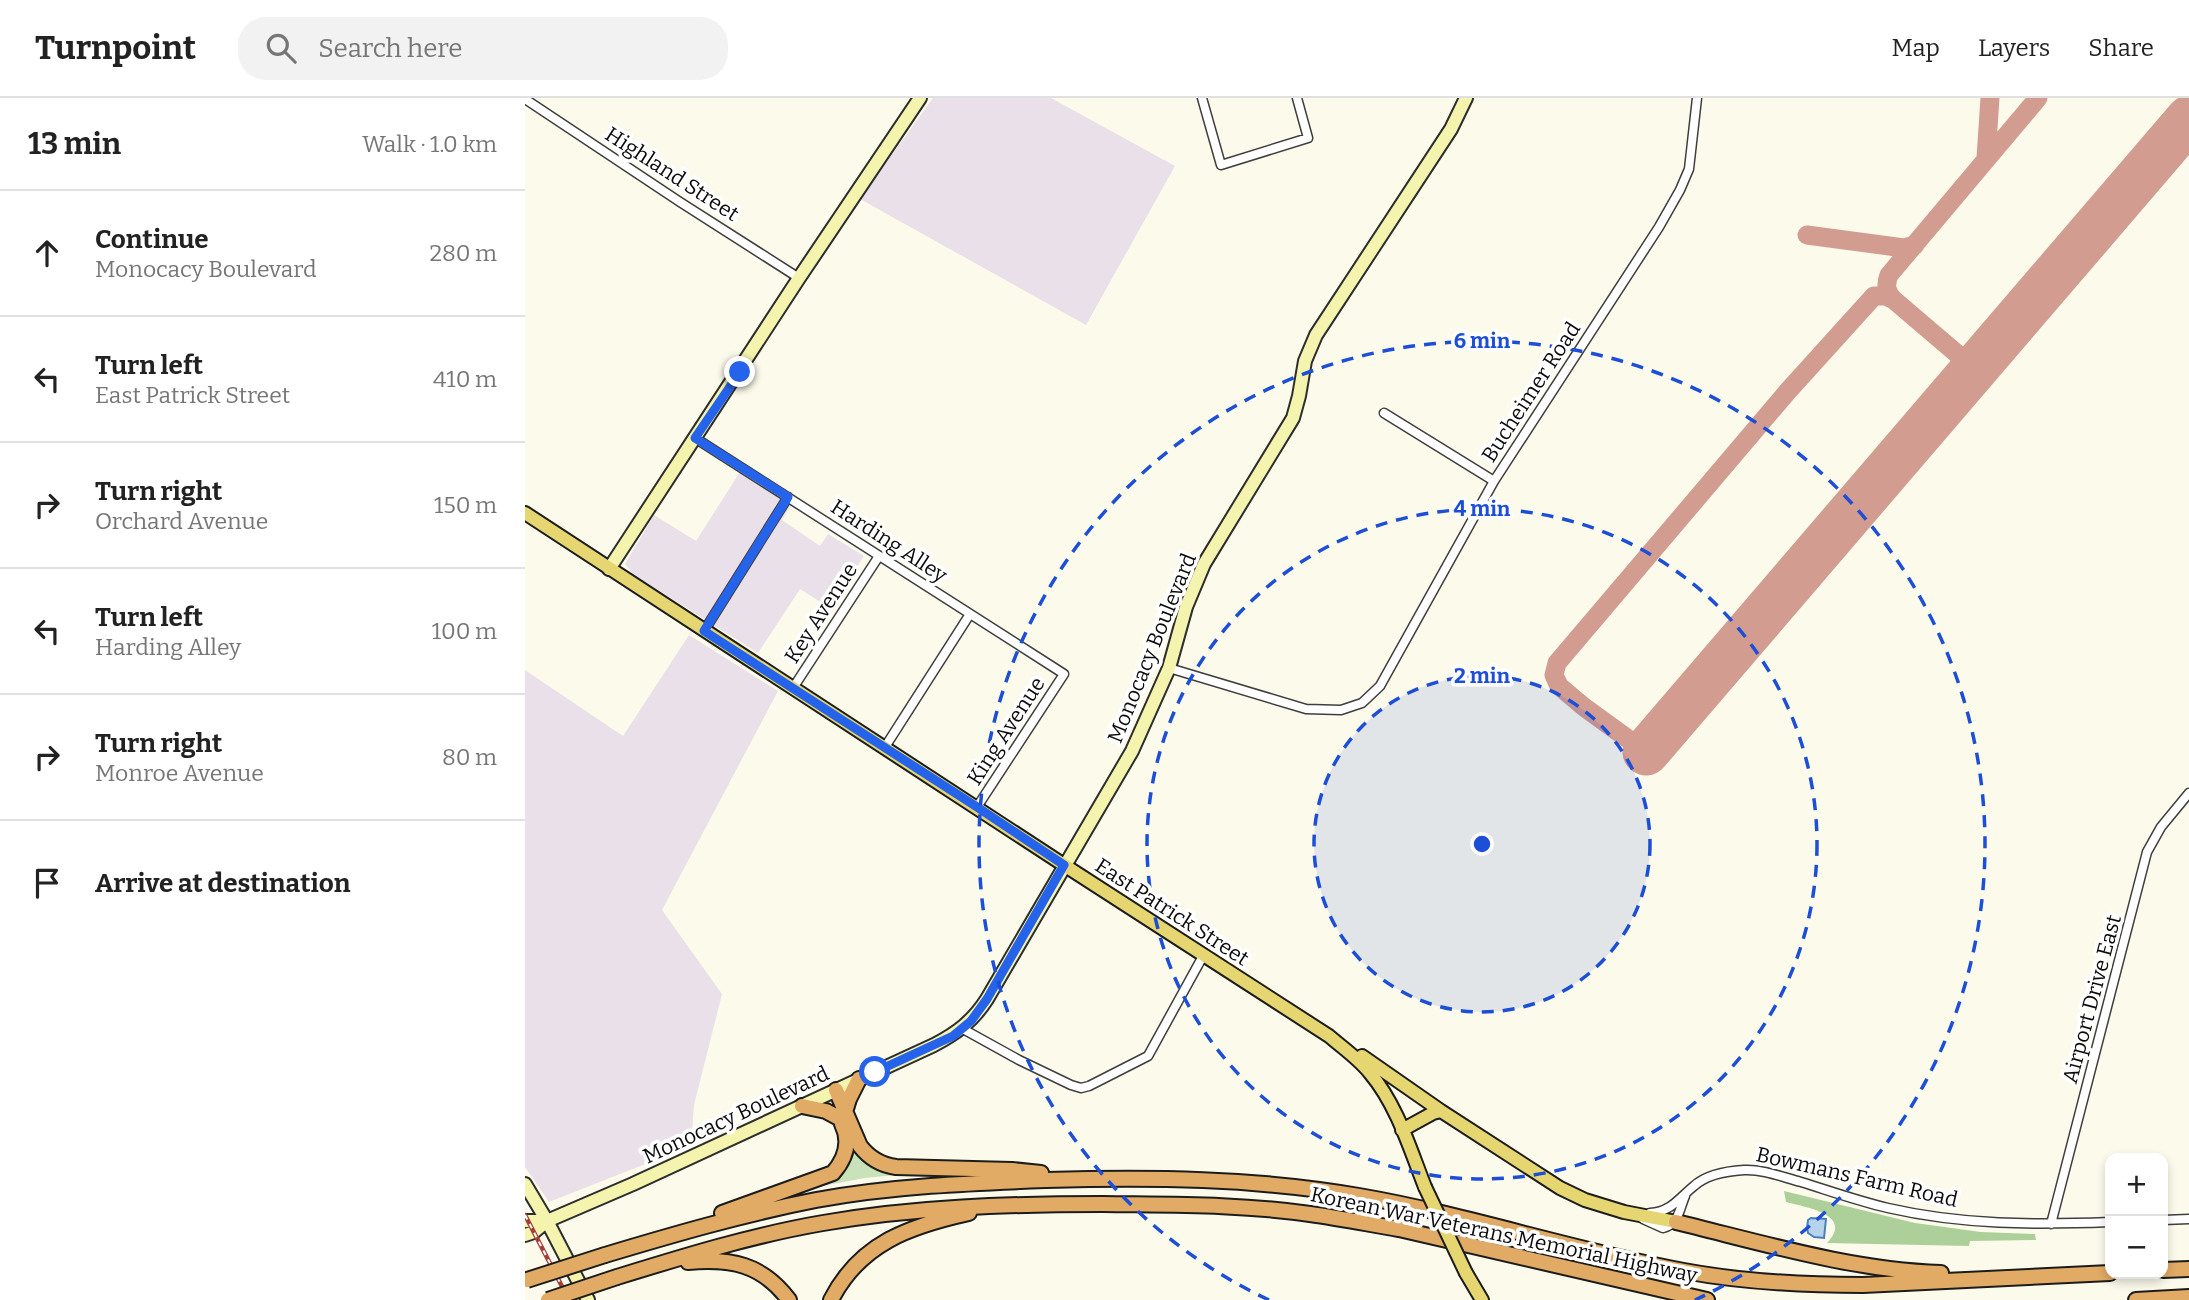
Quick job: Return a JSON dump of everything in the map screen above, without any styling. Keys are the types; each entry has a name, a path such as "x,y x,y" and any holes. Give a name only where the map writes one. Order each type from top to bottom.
{"highway":[{"path":"669,1236 727,1211 833,1173 846,1149 847,1139 842,1115 859,1079"},
{"path":"832,1092 842,1115 865,1153 887,1166 1012,1170 1101,1179"},
{"path":"802,1106 842,1115"},
{"name":"Korean War Veterans Memorial Highway","path":"526,1281 669,1236 767,1210 859,1193 956,1183 1101,1179 1244,1182 1357,1195 1441,1212 1639,1262 1738,1279 1863,1285 2105,1273"},
{"path":"831,1300 838,1286 861,1260 898,1234 917,1225 1010,1205"},
{"name":"Korean War Veterans Memorial Highway","path":"548,1300 733,1242 831,1222 910,1210 1010,1205 1203,1205 1310,1214 1399,1230 1707,1300"},
{"path":"1676,1222 1870,1267 1995,1278"},
{"path":"659,1264 721,1260 744,1265 768,1278 789,1300"},
{"path":"2168,1270 2189,1269"},
{"path":"2136,1300 2189,1297"}],"main road":[{"path":"609,569 920,98"},
{"name":"Monocacy Boulevard","path":"525,1235 534,1232 547,1221 802,1106 963,1029 987,999 1132,751 1169,668 1186,607 1204,564 1293,418 1305,360 1316,335 1451,129 1466,98"},
{"name":"East Patrick Street","path":"525,513 1329,1036 1370,1072 1385,1094 1425,1187 1466,1273 1482,1300"},
{"path":"1329,1036 1560,1188 1585,1200 1624,1212 1676,1222"},
{"path":"1402,1130 1441,1111"},
{"path":"525,1184 588,1300"},
{"name":"Monocacy Boulevard","path":"525,1221 547,1221"}],"street":[{"path":"1202,98 1221,164 1308,138 1297,98"},
{"name":"Bucheimer Road","path":"1169,668 1306,709 1341,710 1362,702 1380,686 1494,481 1659,227 1680,190 1689,169 1697,98"},
{"name":"Highland Street","path":"525,99 799,278"},
{"path":"1384,413 1494,481"},
{"name":"Harding Alley","path":"695,438 1064,674"},
{"path":"704,631 788,497"},
{"name":"Key Avenue","path":"793,688 880,556"},
{"path":"885,747 970,614"},
{"name":"King Avenue","path":"977,807 1064,674"},
{"name":"Airport Drive East","path":"2051,1224 2147,852 2161,827 2189,793"},
{"path":"963,1029 1071,1085 1081,1088 1089,1086 1148,1056 1203,956"},
{"name":"Bowmans Farm Road","path":"1640,1214 1664,1212 1694,1185 1713,1175 1755,1171 1767,1172 1862,1201 1920,1215 1984,1223 2105,1222"},
{"path":"1624,1212 1663,1228 1676,1222 1686,1195"},
{"path":"2168,1220 2189,1219"}],"shaded area":[{"path":"933,98 1051,98 1175,166 1086,325 860,199"},
{"path":"740,472 791,505 782,520 820,546 828,534 864,556 830,608 800,589 758,653 633,574 625,564 654,515 696,541"},
{"path":"689,635 778,691 662,910 722,994 694,1105 691,1146 549,1202 525,1167 525,670 623,736"}],"green space":[{"path":"852,1143 860,1153 929,1172 865,1178 800,1190 821,1183"},
{"path":"1784,1191 1915,1223 1981,1232 2035,1234 2036,1240 1970,1241 1969,1246 1827,1243 1834,1233 1835,1225 1831,1219 1824,1213 1786,1202"}],"water":[{"path":"1826,1219 1824,1238 1808,1233 1808,1220"}],"taxiway":[{"path":"1986,158 1990,98"},
{"path":"1646,752 1559,686 1554,675 1557,663 1788,391 1874,296 1886,296 1894,300 1887,288 1889,275 2038,98"},
{"path":"1807,235 1904,248 1915,245"},
{"path":"1894,300 1976,370"}],"runway":[{"path":"1646,752 2189,119"}],"railway":[{"path":"525,1215 569,1300"}],"route":[{"path":"740,372 695,438 788,497 704,631 1064,865 987,999 971,1021 953,1036 875,1072"}]}
